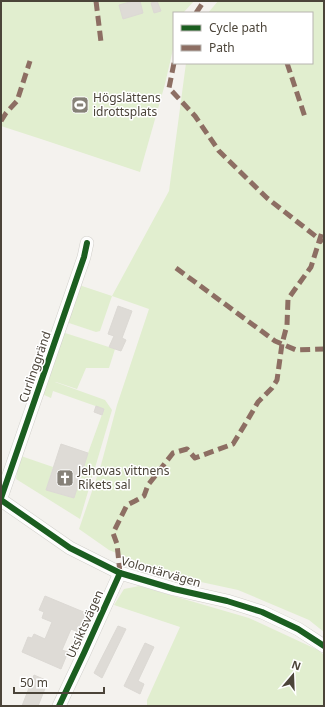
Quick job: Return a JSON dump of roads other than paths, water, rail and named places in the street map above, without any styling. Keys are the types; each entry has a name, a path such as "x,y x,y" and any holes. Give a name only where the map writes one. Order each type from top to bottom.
{"street":[{"name":"Curlinggränd","path":"1,499 84,257 87,243"},
{"name":"Volontärvägen","path":"1,499 70,548 120,573 174,589 227,601 262,612 298,629 324,646"},
{"name":"Utsiktsvägen","path":"59,706 120,573"}],"place":[{"name":"Högslättens idrottsplats","path":"80,105"},
{"name":"Jehovas vittnens Rikets sal","path":"65,478"}]}
